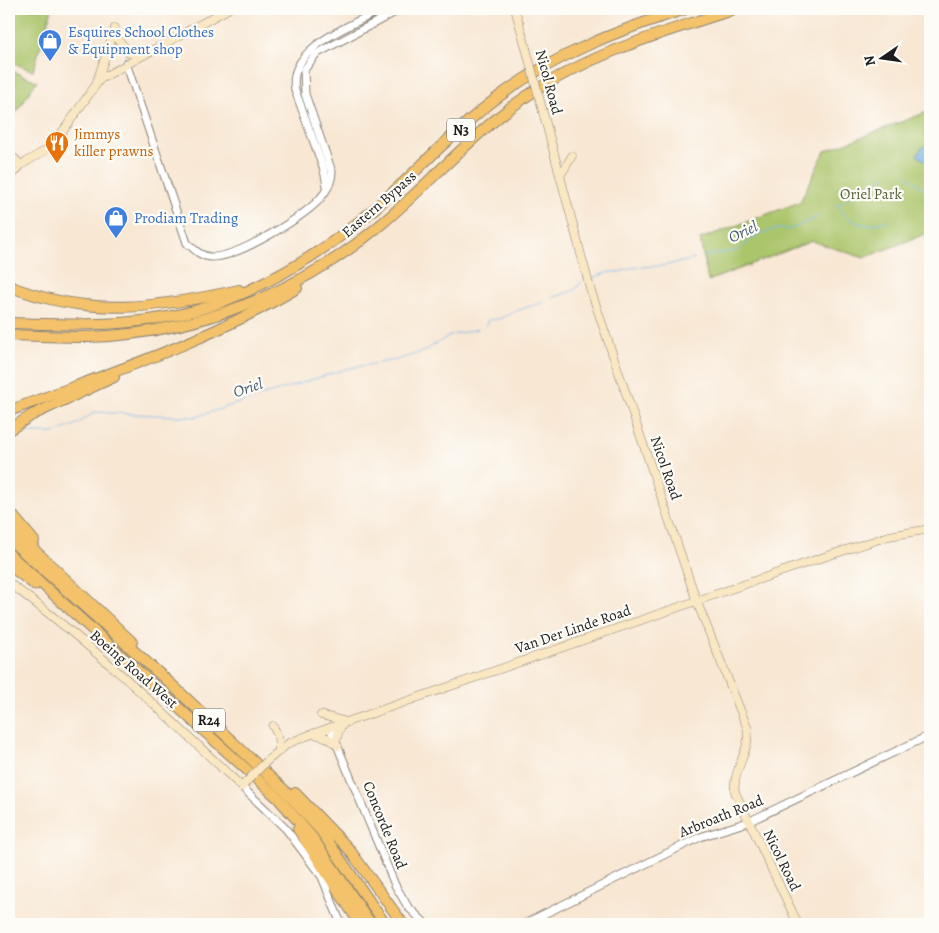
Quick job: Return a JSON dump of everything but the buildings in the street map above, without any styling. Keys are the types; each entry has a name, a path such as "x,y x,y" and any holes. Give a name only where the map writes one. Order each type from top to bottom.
{"highway":[{"name":"Eastern Bypass","path":"9,323 88,325 154,319 217,303 257,286 314,253 356,224 483,110 519,82 592,43 686,9"},
{"name":"Eastern Bypass","path":"9,335 100,336 168,328 235,309 279,290 327,266 385,221 493,122 529,94 565,73 605,54 642,39 736,9"},
{"path":"9,430 32,415 260,310 302,285 327,266"},
{"path":"9,286 57,301 116,308 182,302 257,286"},
{"path":"9,411 183,344"},
{"path":"9,511 93,605"},
{"path":"9,526 137,647 172,685"},
{"name":"R24","path":"9,539 172,685 308,815 334,848 385,924"},
{"name":"R24","path":"9,554 278,798 312,837 371,924"},
{"path":"9,565 95,632"},
{"path":"207,718 261,762 310,806 349,849 403,924"},
{"path":"248,769 304,837 360,924"}],"main road":[{"path":"96,82 126,63 228,9"},
{"name":"Nicol Road","path":"515,9 590,288 697,602 748,727 748,742 735,788 748,822 798,924"},
{"path":"12,165 35,156 58,138 96,82 115,28"},
{"path":"118,39 129,53 139,56"},
{"path":"560,176 572,156"},
{"name":"Van Der Linde Road","path":"245,784 279,749 312,734 889,536 930,529"},
{"name":"Boeing Road West","path":"9,582 150,700 245,784"},
{"path":"312,734 328,738 337,744 339,730 346,722 321,715"},
{"path":"274,726 278,736 279,749"}],"street":[{"path":"126,63 187,243 199,253 217,256 271,235 315,203 327,186 322,154 307,111 294,83 297,65 300,59 313,47 383,9"},
{"path":"307,111 303,76 306,65 324,50 401,9"},
{"name":"Concorde Road","path":"330,728 398,892 408,907 426,924"},
{"name":"Arbroath Road","path":"524,924 700,837 748,822 930,735"},
{"name":"Boeing Road West","path":"245,784 286,829 322,877 341,924"}],"green space":[{"path":"9,9 52,9 33,71 9,61"},
{"path":"9,70 37,81 9,123"},
{"name":"Oriel Park","path":"930,111 930,232 864,258 812,241 708,281 700,239 800,202 825,151"}],"water":[{"path":"930,143 929,173 928,163 917,155 923,147"}],"waterway":[{"path":"905,174 920,186 930,189"},
{"path":"835,207 870,184 887,176"},
{"path":"837,205 848,218 860,224 881,223 889,220"},
{"name":"Oriel","path":"704,256 738,250 760,233 777,229 792,229 819,216"},
{"name":"Oriel","path":"592,278 634,267 662,266 695,259"},
{"path":"552,298 575,290 581,282"},
{"name":"Oriel","path":"485,326 488,320 499,319 544,302"},
{"name":"Oriel","path":"22,430 26,433 54,433 77,424 95,412 195,417 349,368 396,360 422,352 451,335 478,329"}],"place":[{"name":"Esquires School Clothes & Equipment shop","path":"50,62"},
{"name":"Jimmys killer prawns","path":"57,164"},
{"name":"Prodiam Trading","path":"116,239"}]}
